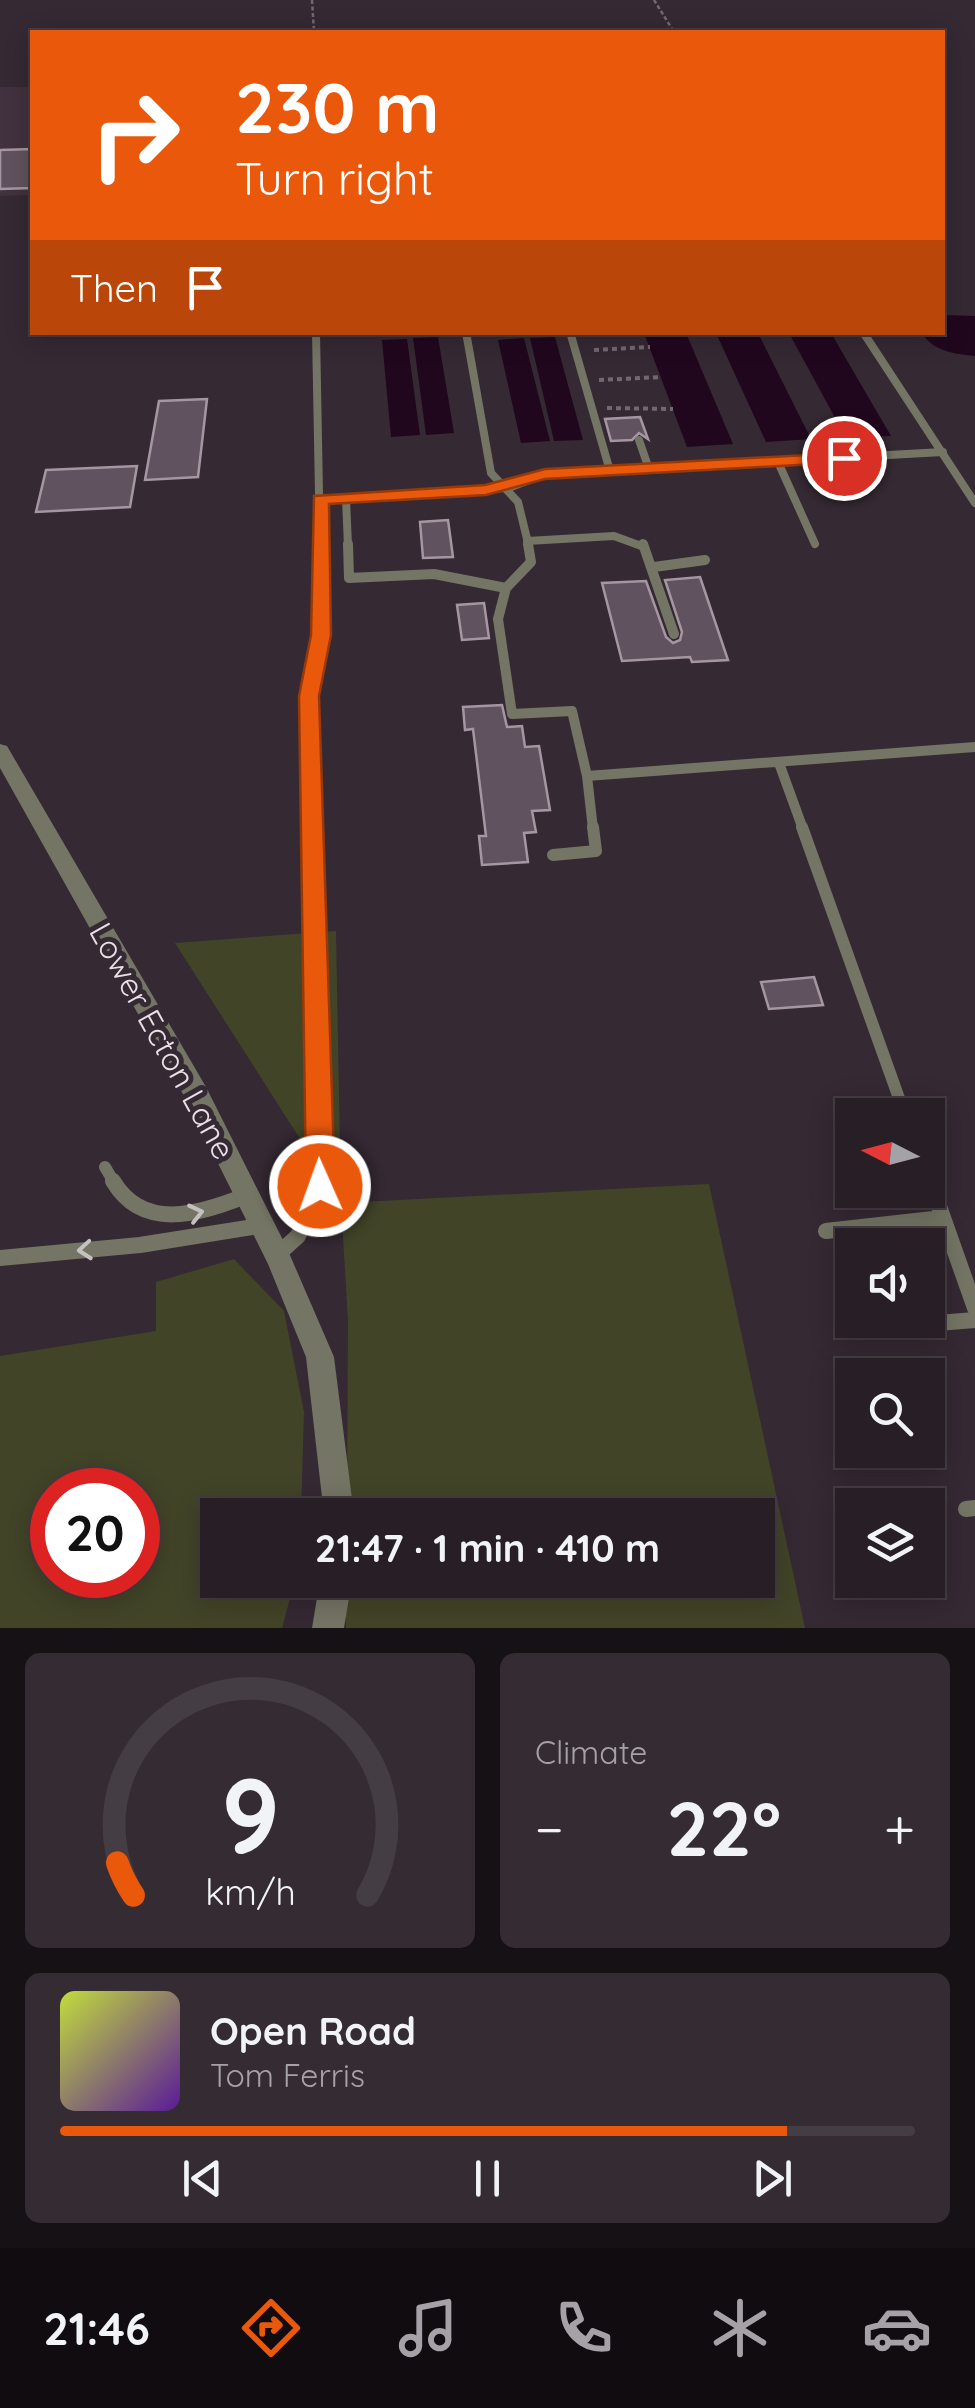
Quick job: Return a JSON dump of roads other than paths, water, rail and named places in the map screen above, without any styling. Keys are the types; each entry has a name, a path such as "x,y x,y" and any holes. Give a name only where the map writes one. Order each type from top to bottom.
{"street":[{"name":"Lower Ecton Lane","path":"0,751 197,1095 244,1196 277,1255 320,1358 337,1498"},
{"path":"328,1628 333,1598"}],"lane":[{"path":"277,1255 298,1236 320,1186 309,696 321,635 316,335"},
{"path":"467,335 491,473 511,486 521,500 531,562 506,588 498,619 512,714 572,711 587,776 596,851 553,855"},
{"path":"571,335 610,471"},
{"path":"866,335 975,503"},
{"path":"639,440 648,469"},
{"path":"320,500 511,486 545,474 943,452"},
{"path":"778,462 815,544"},
{"path":"346,498 348,578 434,574 506,588"},
{"path":"527,541 628,537 642,543 654,567 674,634"},
{"path":"654,567 705,560"},
{"path":"587,776 975,747"},
{"path":"779,763 900,1098"},
{"path":"105,1167 117,1193 146,1211 170,1217 192,1216 244,1196"},
{"path":"939,1208 975,1308"},
{"path":"826,1231 942,1218"},
{"path":"0,1258 140,1245 260,1226"},
{"path":"945,1322 975,1320"}]}
